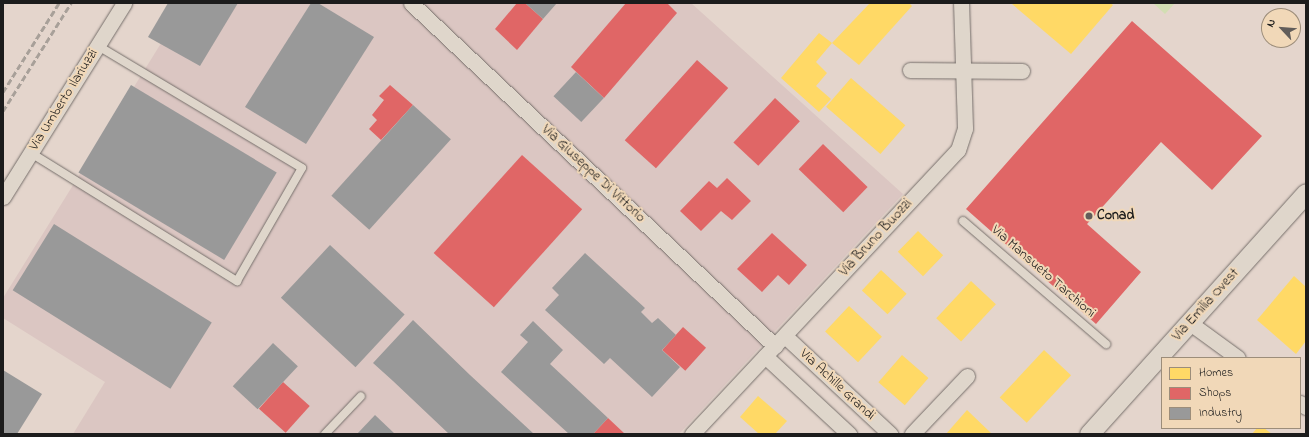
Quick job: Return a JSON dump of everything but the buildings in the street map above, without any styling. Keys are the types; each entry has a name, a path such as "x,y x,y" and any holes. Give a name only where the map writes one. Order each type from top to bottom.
{"street":[{"name":"Via Umberto Ilariuzzi","path":"3,197 124,3"},
{"name":"Via Giuseppe Di Vittorio","path":"411,3 775,346"},
{"name":"Via Bruno Buozzi","path":"692,434 958,150 965,136 961,3"},
{"path":"910,70 963,69 1022,71"},
{"name":"Via Emilia Ovest","path":"1089,434 1306,193"},
{"path":"1190,323 1237,357"},
{"name":"Via Achille Grandi","path":"775,346 849,434"},
{"name":"Via Achille Grandi","path":"775,346 890,434"},
{"path":"912,434 967,376"}],"lane":[{"path":"31,153 237,281 302,168 98,46"},
{"name":"Via Mansueto Tarchioni","path":"962,221 1106,344"},
{"path":"326,434 361,396"}],"shaded area":[{"path":"186,3 691,3 903,194 679,434 73,434 105,382 3,318 3,298"}],"green space":[{"path":"1153,3 1175,3 1165,14"}],"railway":[{"path":"3,92 59,3"},
{"path":"3,111 71,3"}],"place":[{"name":"Conad","path":"1089,216"}]}
